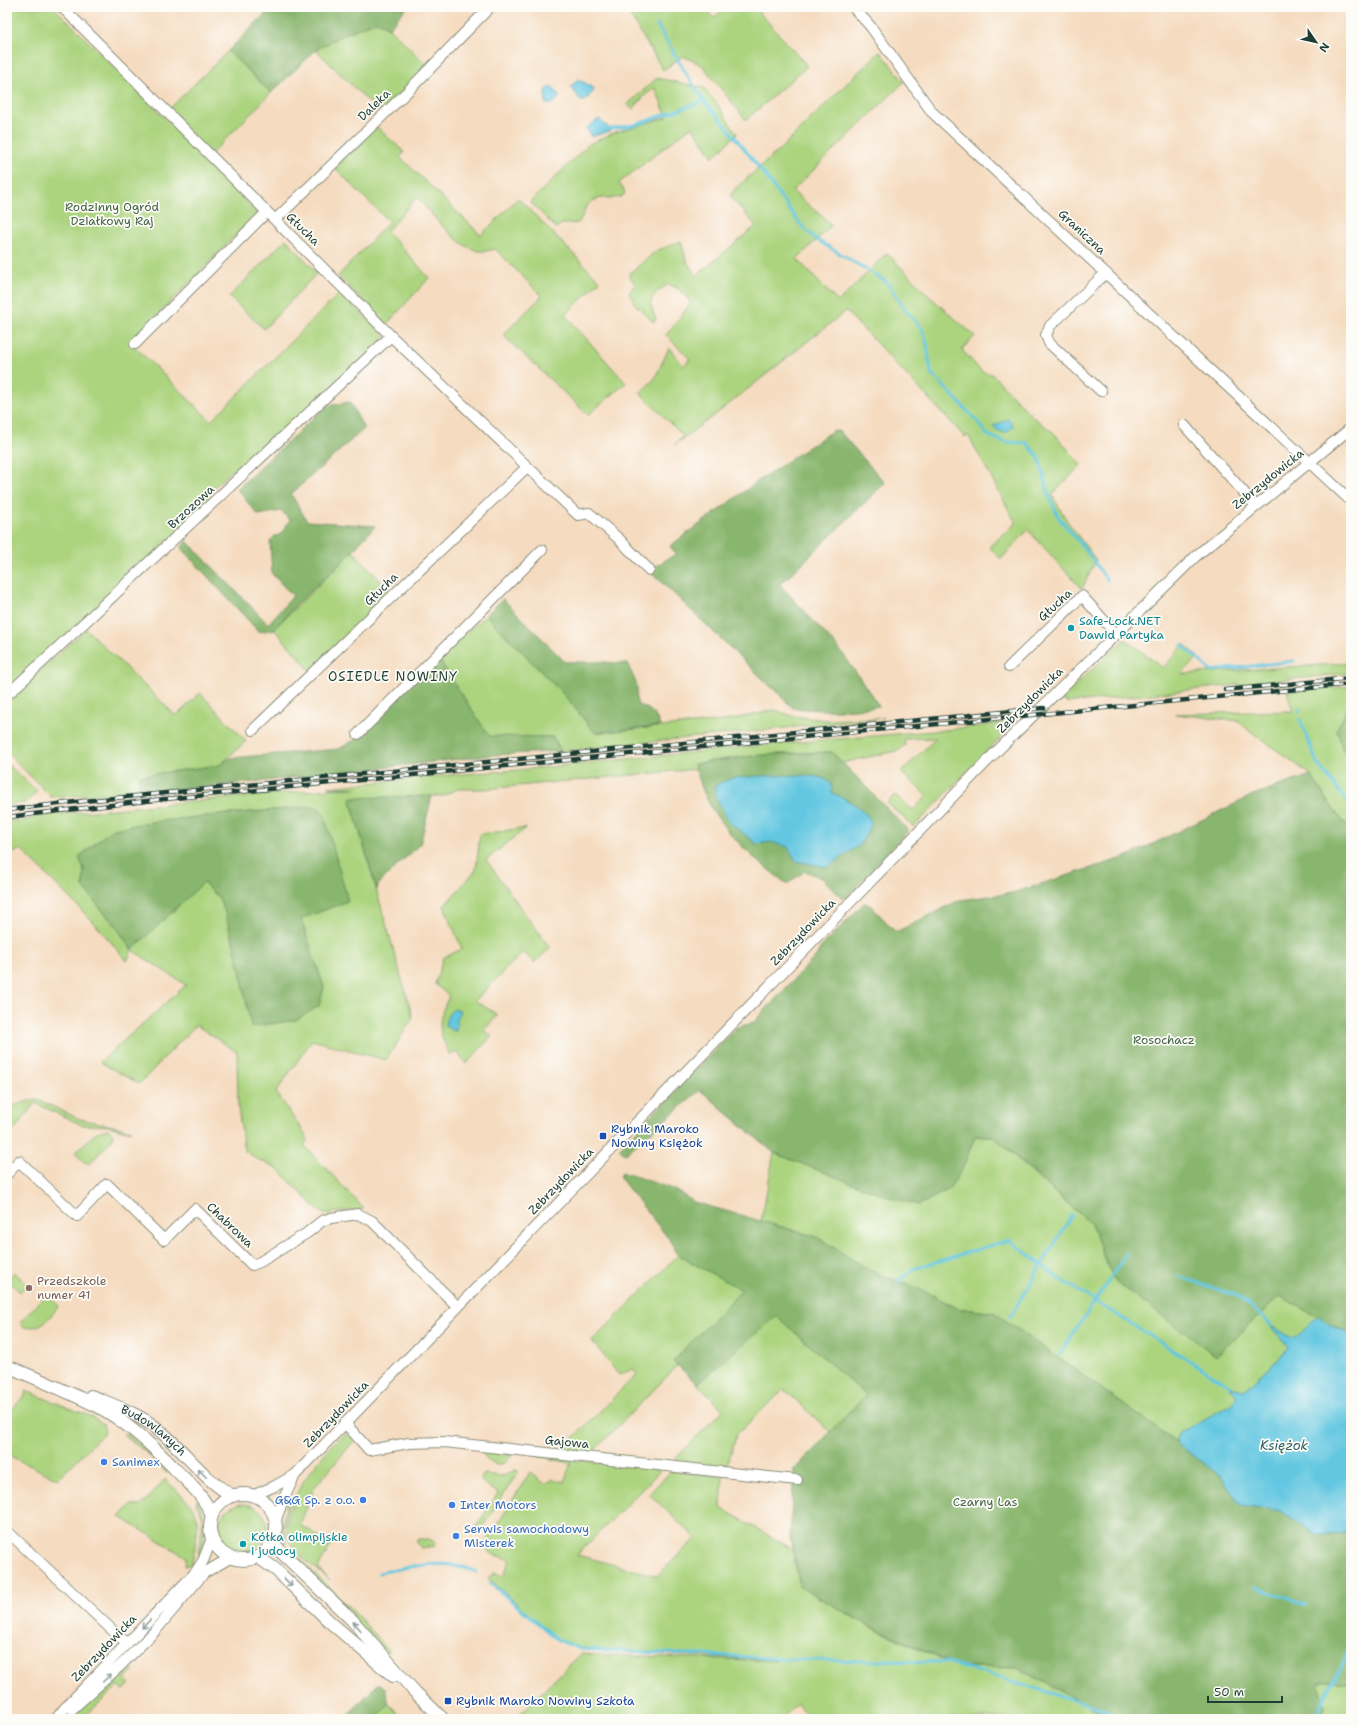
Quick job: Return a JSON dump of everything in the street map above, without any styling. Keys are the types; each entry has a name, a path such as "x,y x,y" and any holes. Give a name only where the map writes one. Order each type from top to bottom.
{"main road":[{"name":"Budowlanych","path":"7,1366 61,1388 100,1408 147,1443 202,1496 207,1503 212,1516"},
{"name":"Budowlanych","path":"61,1388 88,1395 145,1420 167,1437 210,1480 233,1496"},
{"path":"242,1494 252,1496 261,1500 269,1508 276,1522 273,1542 266,1551 258,1557 245,1560 230,1558 218,1548 212,1538 210,1529 212,1516 222,1502 233,1496 242,1494"},
{"path":"273,1542 352,1620 414,1691 443,1719"},
{"path":"258,1557 270,1565 330,1622 390,1674 414,1691"}],"street":[{"name":"Głucha","path":"62,7 391,336 527,467 578,515 589,513 649,570"},
{"name":"Daleka","path":"276,220 409,90 490,7"},
{"name":"Graniczna","path":"853,7 871,27 932,112 1351,501"},
{"path":"135,344 267,212"},
{"path":"1101,391 1049,343 1046,337 1050,326 1106,273"},
{"name":"Brzozowa","path":"7,695 391,336"},
{"path":"1184,426 1256,506"},
{"name":"Zebrzydowicka","path":"252,1496 295,1475 956,794 1196,556 1351,428"},
{"name":"Głucha","path":"253,730 527,467"},
{"path":"358,734 542,550"},
{"name":"Głucha","path":"1009,667 1082,596 1116,634"},
{"name":"Chabrowa","path":"7,1174 19,1161 77,1216 107,1184 164,1240 195,1209 252,1265 260,1262 307,1233 322,1221 331,1218 358,1214 372,1221 458,1307"},
{"name":"Gajowa","path":"345,1423 368,1450 410,1443 444,1442 798,1480"},
{"name":"Zebrzydowicka","path":"276,1522 283,1500 295,1475"},
{"path":"7,1531 127,1644"},
{"name":"Zebrzydowicka","path":"56,1719 195,1573 202,1564 212,1538"},
{"name":"Zebrzydowicka","path":"60,1719 111,1674 148,1638 206,1571 230,1558"}],"green space":[{"name":"Rodzinny Ogród Działkowy Raj","path":"7,7 54,7 257,213 131,343 211,421 340,293 386,337 246,470 232,470 209,492 209,502 7,692"},
{"path":"272,7 407,7 389,28 377,21 344,34 316,50 271,93 228,51"},
{"path":"625,7 703,7 714,18 725,7 762,7 758,11 807,66 746,120 702,65 683,56 663,70"},
{"path":"377,21 389,28 428,66 381,111 373,106 316,50 343,34"},
{"path":"228,51 271,93 210,155 168,110"},
{"path":"880,51 904,82 792,191 832,225 797,259 838,302 887,253 930,297 975,336 962,350 982,372 992,374 1033,417 1054,433 1081,465 1052,495 1067,521 1096,560 1082,589 1028,530 1001,559 989,547 1016,523 968,435 965,437 846,311 715,415 674,445 683,436 640,393 655,378 669,348 684,366 690,359 666,335 691,303 680,290 669,284 657,292 652,299 651,303 656,320 653,322 634,303 633,298 629,293 635,284 628,275 656,251 681,241 686,260 696,276 756,226 730,196 736,188 777,152"},
{"path":"657,78 704,88 717,104 737,134 713,157 692,126 619,183 625,192 623,196 600,198 595,200 587,206 578,223 562,224 556,228 530,202 589,144 616,132 667,117 655,88 646,94 633,109 627,105"},
{"path":"377,127 404,152 400,157 481,235 518,198 600,281 565,315 626,383 588,415 503,335 542,296 495,249 482,251 472,249 454,237 437,221 417,197 387,231 429,278 387,324 338,276 389,222 335,168"},
{"path":"286,239 317,273 264,329 229,297"},
{"path":"350,402 364,429 291,494 307,521 375,526 353,551 299,602 274,629 259,632 181,548 187,541 268,624 293,596 272,574 270,541 275,536 280,535 290,520 281,511 258,515 237,489 326,406"},
{"path":"834,430 840,432 885,483 780,585 841,651 879,706 836,710 793,708 649,570 676,554 670,546 757,482"},
{"path":"353,551 391,592 310,670 274,629"},
{"path":"503,599 565,662 604,662 628,664 637,686 636,699 638,705 652,712 657,718 660,726 595,733 566,697 486,615"},
{"path":"486,615 566,697 595,733 724,721 775,710 792,716 826,720 884,718 561,751 553,737 489,737 438,658"},
{"path":"86,629 176,716 200,693 246,741 220,765 139,776 140,793 51,797 7,752 7,700"},
{"path":"1125,639 1163,668 1184,644 1198,657 1182,674 1351,663 1351,673 1066,703 1067,701 1058,701"},
{"path":"438,658 489,736 553,737 561,751 495,755 274,780 140,793 139,776 220,765 230,758 339,749 356,739"},
{"path":"1351,686 1351,709 1345,710 1346,712 1337,729 1342,748 1351,758 1351,832 1326,799 1311,775 1246,728 1239,721 1176,714 1293,711 1287,691"},
{"path":"1346,712 1351,712 1351,758 1342,748 1337,729"},
{"path":"1003,723 1009,724 1003,735 914,827 887,803 895,795 913,810 927,796 901,772 936,738 904,739 905,745 900,750 842,763 832,752 763,755 729,758 695,764 696,769 485,789 457,789 443,796 350,798 413,1018 386,1060 312,1040 276,1092 308,1139 304,1145 364,1209 324,1214 318,1210 277,1168 257,1159 244,1150 238,1107 237,1052 196,1025 139,1084 100,1062 186,985 132,950 127,961 97,926 21,849 7,856 7,821 16,819 19,823 45,815 330,789 357,788 328,787 449,775 519,770 775,744 945,730","holes":["309,807 300,919 324,987 238,960 225,912 218,896 211,891 204,881 132,950 117,928 83,887 84,869 79,857 111,830 144,823"]},
{"path":"832,752 909,831 844,900 822,878 805,871 787,884 751,855 719,820 703,790 694,764 760,755"},
{"path":"7,764 37,791 27,802 7,806"},
{"name":"Rosochacz","path":"1311,775 1326,799 1351,832 1351,1335 1280,1296 1216,1356 1114,1280 1091,1224 993,1136 975,1136 962,1170 948,1190 919,1205 886,1196 774,1153 700,1090 625,1154 619,1149 737,1027 753,1023 816,956 821,947 864,903 870,905 896,932 960,900 1012,893 1126,857 1253,795"},
{"path":"432,796 420,844 379,883 377,890 350,798"},
{"path":"318,807 324,814 348,901 301,919 324,987 319,1006 296,1020 251,1027 238,960 225,912 218,896 211,891 204,882 132,950 117,928 83,887 84,869 79,857 111,830 144,823"},
{"path":"526,828 486,860 550,948 534,963 523,952 475,1001 498,1015 484,1030 492,1036 466,1064 457,1052 450,1055 440,1026 442,1013 449,996 435,984 443,958 462,949 444,906 476,870 480,834"},
{"path":"36,1099 80,1119 132,1130 126,1131 108,1126 82,1125 35,1103 7,1139 7,1102 12,1106"},
{"path":"108,1129 113,1134 111,1141 89,1164 82,1161 75,1152 97,1132"},
{"path":"975,1136 993,1136 1091,1224 1114,1280 1216,1355 1280,1296 1318,1316 1296,1338 1290,1337 1272,1326 1289,1347 1280,1358 1243,1391 1231,1387 1237,1397 1232,1404 1179,1433 1176,1442 995,1313 957,1308 928,1293 869,1270 817,1237 761,1221 774,1153 886,1196 919,1205 962,1170"},
{"name":"Czarny Las","path":"622,1172 673,1189 694,1202 817,1237 869,1270 928,1293 957,1308 995,1313 1176,1442 1222,1477 1240,1505 1281,1511 1317,1535 1332,1535 1351,1532 1351,1685 1345,1681 1318,1682 1326,1707 1321,1719 1114,1719 1017,1668 958,1666 868,1625 800,1587 790,1536 794,1470 866,1395 776,1316 697,1384 673,1361 742,1290 678,1255 669,1239 620,1178"},
{"path":"678,1255 743,1290 673,1361 677,1366 590,1455 560,1451 637,1374 633,1369 619,1375 592,1341"},
{"path":"14,1272 27,1284 20,1292 7,1280"},
{"path":"47,1294 59,1306 48,1319 40,1325 35,1327 23,1327 20,1322"},
{"path":"776,1315 866,1395 830,1432 784,1389 737,1434 726,1468 672,1462 723,1410 697,1384"},
{"path":"26,1391 90,1416 103,1424 105,1432 58,1479 10,1456 7,1458 7,1415 25,1395"},
{"path":"123,1434 128,1434 167,1469 167,1474 149,1455"},
{"path":"348,1434 354,1441 314,1488 300,1525 331,1545 318,1568 330,1580 307,1562 292,1546 288,1529 288,1518 291,1506 310,1471 335,1441 341,1436"},
{"path":"483,1451 512,1455 505,1463 496,1465 485,1457"},
{"path":"538,1456 658,1469 659,1472 577,1555 657,1576 696,1538 649,1494 671,1471 723,1476 721,1508 792,1549 800,1587 871,1627 947,1662 963,1667 1017,1668 1114,1719 813,1719 797,1704 781,1719 514,1719 581,1654 777,1661 581,1649 558,1640 488,1578 495,1572 503,1577 510,1560 492,1554 486,1550 484,1546 530,1472 545,1484 553,1479 564,1482 571,1463"},
{"path":"515,1470 518,1472 483,1526 475,1528 498,1493 482,1482 481,1478 484,1474 503,1476"},
{"path":"165,1479 190,1504 197,1516 192,1564 185,1566 186,1557 120,1517 131,1505 141,1506"},
{"path":"197,1500 203,1513 205,1527 201,1556 198,1551 202,1521 196,1504"},
{"path":"287,1501 290,1502 286,1518 285,1528 287,1543 285,1545 282,1526"},
{"path":"238,1504 248,1504 260,1511 267,1523 267,1533 260,1545 248,1552 238,1552 230,1548 223,1541 219,1533 219,1523 223,1515 230,1508"},
{"path":"417,1539 429,1539 436,1543 435,1546 421,1548 417,1542"},
{"path":"292,1551 358,1616 389,1651 386,1652 289,1552"},
{"path":"125,1669 131,1669 134,1671 125,1679 130,1684 122,1691 118,1686 82,1719 70,1719"},
{"path":"1345,1681 1351,1685 1351,1719 1321,1719 1326,1707 1318,1682"},
{"path":"379,1683 385,1688 389,1704 374,1719 344,1719"},
{"path":"389,1704 403,1719 374,1719"}],"water":[{"path":"578,79 595,89 585,101 581,101 571,87"},
{"path":"552,86 560,97 552,104 546,104 545,93 547,89"},
{"path":"599,119 610,129 610,131 591,137 586,128"},
{"path":"1009,419 1013,427 1005,433 997,430 993,426"},
{"path":"808,776 823,778 828,781 832,788 832,793 860,808 869,817 872,823 860,845 827,867 796,861 788,847 771,842 757,844 730,823 715,795 716,785 732,778"},
{"path":"456,1009 460,1011 456,1031 454,1031 445,1026 450,1013"},
{"name":"Księżok","path":"1318,1316 1351,1335 1351,1532 1332,1535 1317,1535 1281,1511 1240,1505 1222,1477 1177,1444 1176,1439 1179,1433 1232,1404 1237,1397 1230,1386 1243,1391 1280,1358 1289,1347 1271,1325 1290,1337 1296,1338"}],"waterway":[{"path":"657,25 704,101 723,122 764,174 800,224 817,240 887,282 906,311 921,327 926,339 931,373 977,421 987,435 1005,442 1027,443 1039,458 1049,496 1059,518 1085,549 1107,580"},
{"path":"610,129 635,125 704,101"},
{"path":"1182,645 1211,671 1294,661"},
{"path":"1300,719 1317,763 1351,807"},
{"path":"1010,1317 1072,1215"},
{"path":"898,1281 913,1269 1009,1240 1060,1279 1230,1386"},
{"path":"1059,1355 1127,1253"},
{"path":"1178,1276 1237,1296 1252,1306 1271,1325"},
{"path":"379,1573 415,1566 441,1564 466,1567 476,1572"},
{"path":"490,1583 558,1640 581,1649 809,1660 947,1662 1104,1709 1116,1719"},
{"path":"1256,1587 1306,1605"},
{"path":"1315,1719 1351,1643"}],"railway":[{"path":"1225,690 1351,678"},
{"path":"7,817 155,800 1351,684"},
{"path":"7,810 84,801 1044,708"}],"place":[{"name":"Safe-Lock.NET Dawid Partyka","path":"1071,628"},
{"name":"Rybnik Maroko Nowiny Księżok","path":"603,1136"},
{"name":"Przedszkole numer 41","path":"29,1288"},
{"name":"Sanimex","path":"104,1462"},
{"name":"G&G Sp. z o.o.","path":"363,1500"},
{"name":"Inter Motors","path":"452,1505"},
{"name":"Serwis samochodowy Misterek","path":"456,1536"},
{"name":"Kółka olimpijskie i judocy","path":"243,1544"},
{"name":"Rybnik Maroko Nowiny Szkoła","path":"448,1701"}],"district":[{"name":"OSIEDLE NOWINY","path":"393,676"}]}
